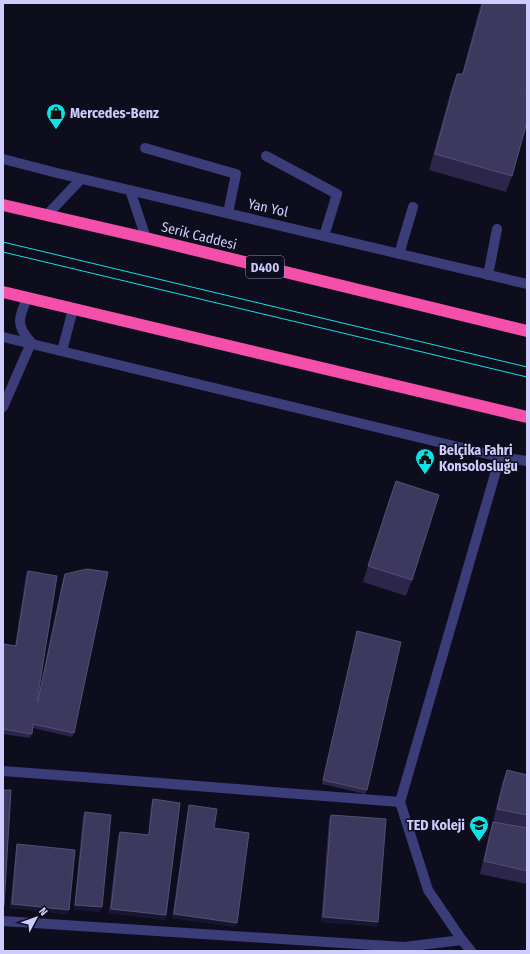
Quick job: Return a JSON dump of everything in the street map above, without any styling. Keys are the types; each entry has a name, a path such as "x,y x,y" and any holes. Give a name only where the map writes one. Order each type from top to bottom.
{"highway":[{"name":"Serik Caddesi","path":"3,205 527,330"},
{"path":"3,292 527,418"}],"street":[{"path":"145,148 236,174 228,213"},
{"path":"266,156 337,194 324,236"},
{"name":"Yan Yol","path":"3,158 57,174 527,284"},
{"path":"47,215 81,179"},
{"path":"130,190 146,238"},
{"path":"399,254 413,207"},
{"path":"488,275 497,229"},
{"path":"27,298 20,314 20,323 25,337 31,343"},
{"path":"62,351 73,309"},
{"path":"3,337 500,457 527,461"},
{"path":"3,407 31,343"},
{"path":"471,951 428,890 400,802 500,457"},
{"path":"3,771 400,802"},
{"path":"3,921 404,947 462,940"}],"building":[{"path":"483,3 527,3 527,122 512,176 435,154 457,74 463,74"},
{"path":"396,481 439,495 412,580 368,566"},
{"path":"87,569 108,572 74,733 33,724 32,734 3,729 3,650 4,644 16,646 28,571 57,576 38,701 65,574"},
{"path":"357,631 401,642 367,790 323,780"},
{"path":"507,770 527,775 527,815 497,809"},
{"path":"3,790 11,790 4,906 3,906"},
{"path":"153,799 180,803 166,915 111,909 120,832 149,835"},
{"path":"189,805 217,809 214,828 249,833 237,923 174,914"},
{"path":"85,812 111,815 102,907 75,905"},
{"path":"331,815 386,819 378,922 323,917"},
{"path":"493,822 527,828 527,871 484,861"},
{"path":"17,844 75,850 69,910 12,904"}],"tram line":[{"path":"3,242 527,367"},
{"path":"3,252 527,377"}],"place":[{"name":"Mercedes-Benz","path":"56,130"},
{"name":"Belçika Fahri Konsolosluğu","path":"425,475"},
{"name":"TED Koleji","path":"479,842"}]}
